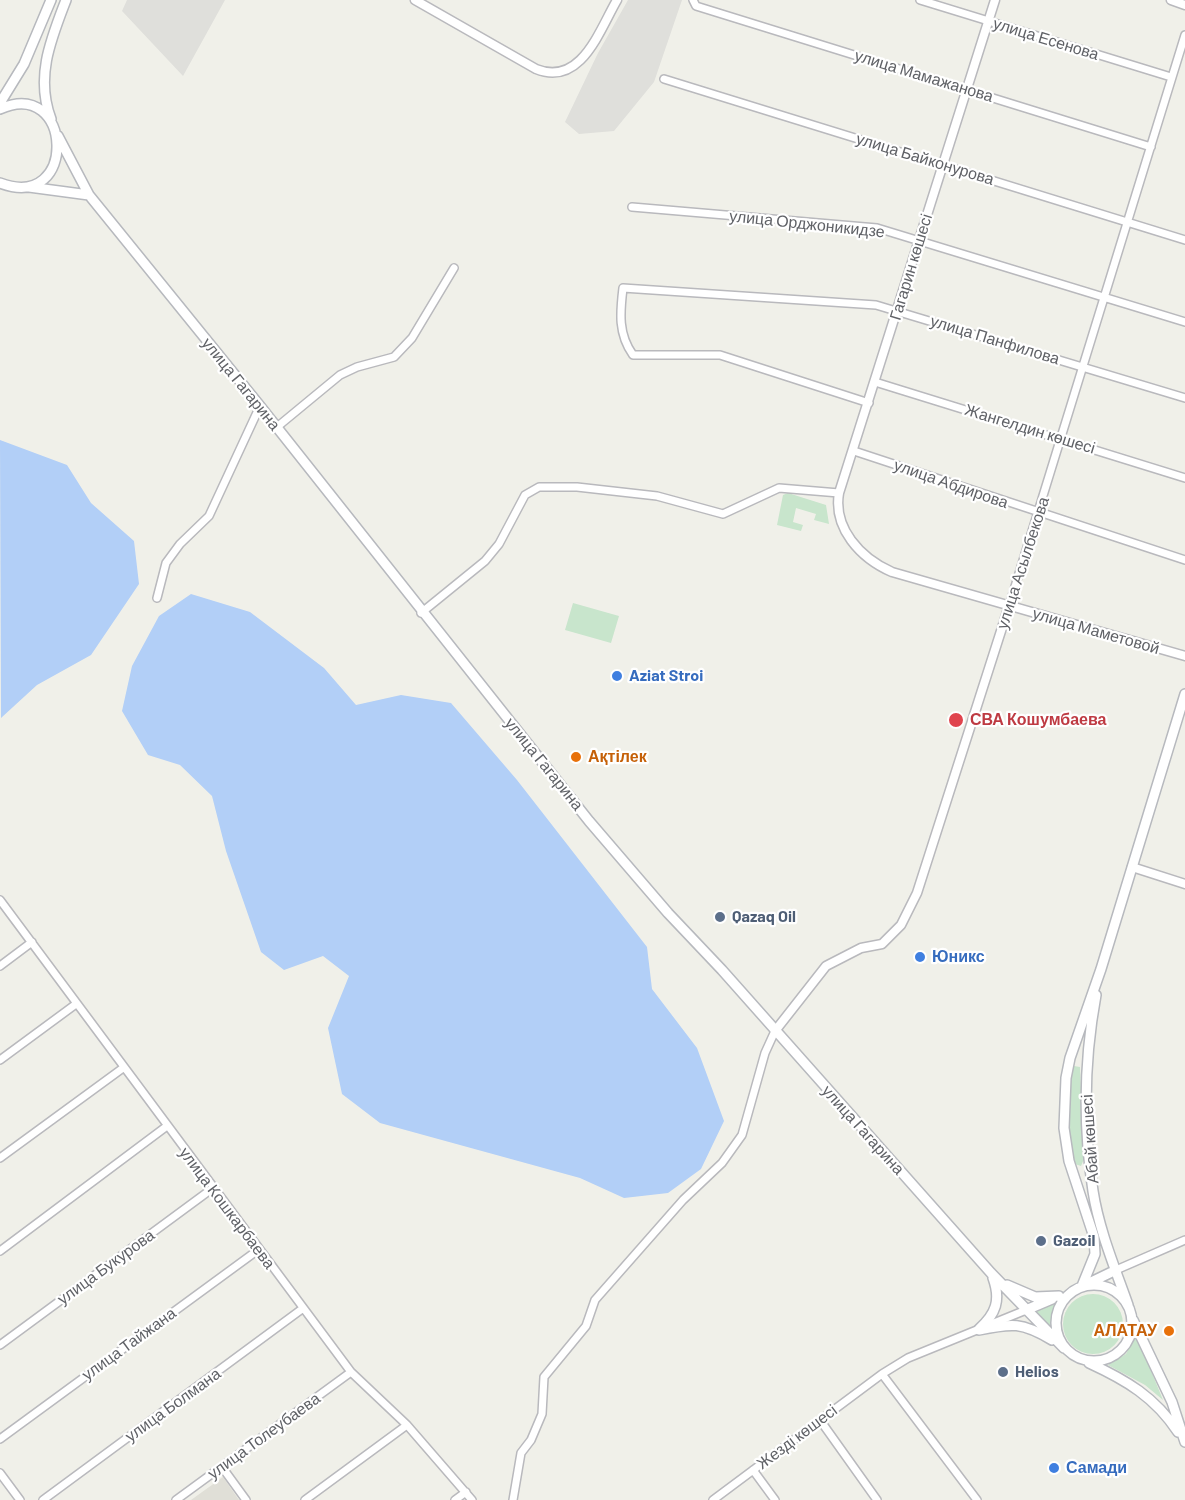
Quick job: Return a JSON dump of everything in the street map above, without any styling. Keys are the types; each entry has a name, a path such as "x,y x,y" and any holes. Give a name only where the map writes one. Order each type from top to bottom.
{"main road":[{"path":"0,103 24,64 51,0"},
{"path":"0,190 21,187 41,180 54,166 59,147 46,101 44,79 47,50 66,0"},
{"path":"0,109 12,105 32,107 49,118 56,132"},
{"name":"улица Гагарина","path":"56,132 88,195 260,406 589,821 991,1273 1064,1348"},
{"path":"0,183 88,195"},
{"name":"Абай көшесі","path":"1079,1288 1095,1254 1094,1237 1069,1161 1064,1100 1070,1058 1101,969 1185,694"},
{"name":"Абай көшесі","path":"1101,969 1086,1064 1086,1098 1093,1192 1128,1305"},
{"path":"1026,1310 1116,1270"},
{"path":"991,1273 1025,1295 1059,1296"},
{"path":"979,1330 990,1320 996,1308 997,1290 991,1273"},
{"path":"1064,1348 1056,1327 1056,1316 1060,1305 1079,1288 1103,1286 1121,1296 1128,1305 1172,1402 1185,1442"},
{"path":"1081,1359 1103,1360 1123,1348 1132,1328 1132,1316"},
{"path":"979,1330 1007,1324 1023,1325 1081,1359 1142,1390 1158,1405 1185,1442"}],"street":[{"path":"415,0 544,72 565,72 585,56 617,0"},
{"name":"улица Есенова","path":"920,0 1172,77"},
{"name":"Гагарин көшесі","path":"846,533 837,514 839,493 854,452 994,0"},
{"path":"1171,0 1185,4"},
{"name":"улица Мамажанова","path":"695,3 1151,147"},
{"name":"улица Асылбекова","path":"775,1031 826,966 861,948 882,944 901,925 917,893 1040,514 1081,367 1185,34"},
{"name":"улица Байконурова","path":"664,80 1185,240"},
{"name":"улица Орджоникидзе","path":"632,207 877,228 1185,322"},
{"path":"277,428 340,375 357,367 394,357 411,338 454,268"},
{"name":"улица Панфилова","path":"869,403 720,355 633,355 621,330 623,288 841,302 897,310 1185,398"},
{"name":"Жангелдин көшесі","path":"875,382 1185,478"},
{"path":"157,598 166,563 180,544 209,516 260,406"},
{"name":"улица Абдирова","path":"854,452 1185,560"},
{"path":"422,613 484,561 499,544 525,495 539,487 577,487 657,496 703,511 723,514 779,488 839,493"},
{"name":"улица Маметовой","path":"846,533 865,555 892,572 1185,656"},
{"path":"1132,867 1185,884"},
{"name":"улица Кошкарбаева","path":"0,900 258,1250 351,1372 407,1425 472,1500"},
{"path":"0,966 32,942"},
{"path":"0,1060 76,1004"},
{"path":"513,1500 522,1453 531,1440 542,1414 544,1377 586,1326 596,1300 683,1200 722,1163 742,1135 765,1053 775,1031"},
{"path":"0,1158 123,1068"},
{"path":"0,1251 167,1126"},
{"name":"улица Букурова","path":"0,1345 213,1188"},
{"path":"1116,1270 1185,1240"},
{"name":"улица Тайжана","path":"0,1439 258,1250"},
{"name":"улица Болмана","path":"43,1500 302,1309"},
{"name":"Жезді көшесі","path":"713,1500 882,1374 908,1358 1026,1310"},
{"name":"улица Толеубаева","path":"176,1500 351,1372"},
{"path":"882,1374 977,1500"},
{"path":"820,1420 877,1500"},
{"path":"305,1500 407,1425"},
{"path":"222,1467 246,1500"},
{"path":"753,1470 775,1500"},
{"path":"0,1473 20,1500"},
{"path":"455,1500 466,1492"}],"shaded area":[{"path":"127,0 225,0 183,76 122,11"},
{"path":"628,0 682,0 654,82 614,131 579,134 565,122 598,53"},
{"path":"223,1477 239,1500 191,1500"}],"green space":[{"path":"788,493 826,505 829,524 814,520 816,514 796,508 793,522 803,525 801,531 777,525 783,495"},
{"path":"573,603 619,616 611,643 565,630"},
{"path":"1074,1066 1080,1067 1084,1159 1081,1166 1075,1164 1069,1127 1069,1102"},
{"path":"1093,1294 1114,1303 1123,1324 1114,1345 1093,1354 1072,1345 1063,1324 1072,1303"},
{"path":"1057,1300 1051,1330 1034,1311"},
{"path":"1136,1334 1163,1400 1145,1385 1108,1365 1126,1354"}],"water":[{"path":"0,440 67,465 91,503 134,541 139,584 91,655 37,685 1,718"},
{"path":"191,594 250,612 324,668 356,705 401,695 451,703 517,780 647,947 652,989 697,1048 724,1121 701,1169 668,1193 624,1198 580,1178 380,1123 342,1094 328,1028 349,976 323,956 284,970 261,952 226,851 212,796 180,765 148,755 122,711 132,666 159,616"}],"place":[{"name":"Aziat Stroi","path":"617,676"},
{"name":"СВА Кошумбаева","path":"956,720"},
{"name":"Ақтілек","path":"576,757"},
{"name":"Qazaq Oil","path":"720,917"},
{"name":"Юникс","path":"920,957"},
{"name":"Gazoil","path":"1041,1241"},
{"name":"АЛАТАУ","path":"1169,1331"},
{"name":"Helios","path":"1003,1372"},
{"name":"Самади","path":"1054,1468"}]}
